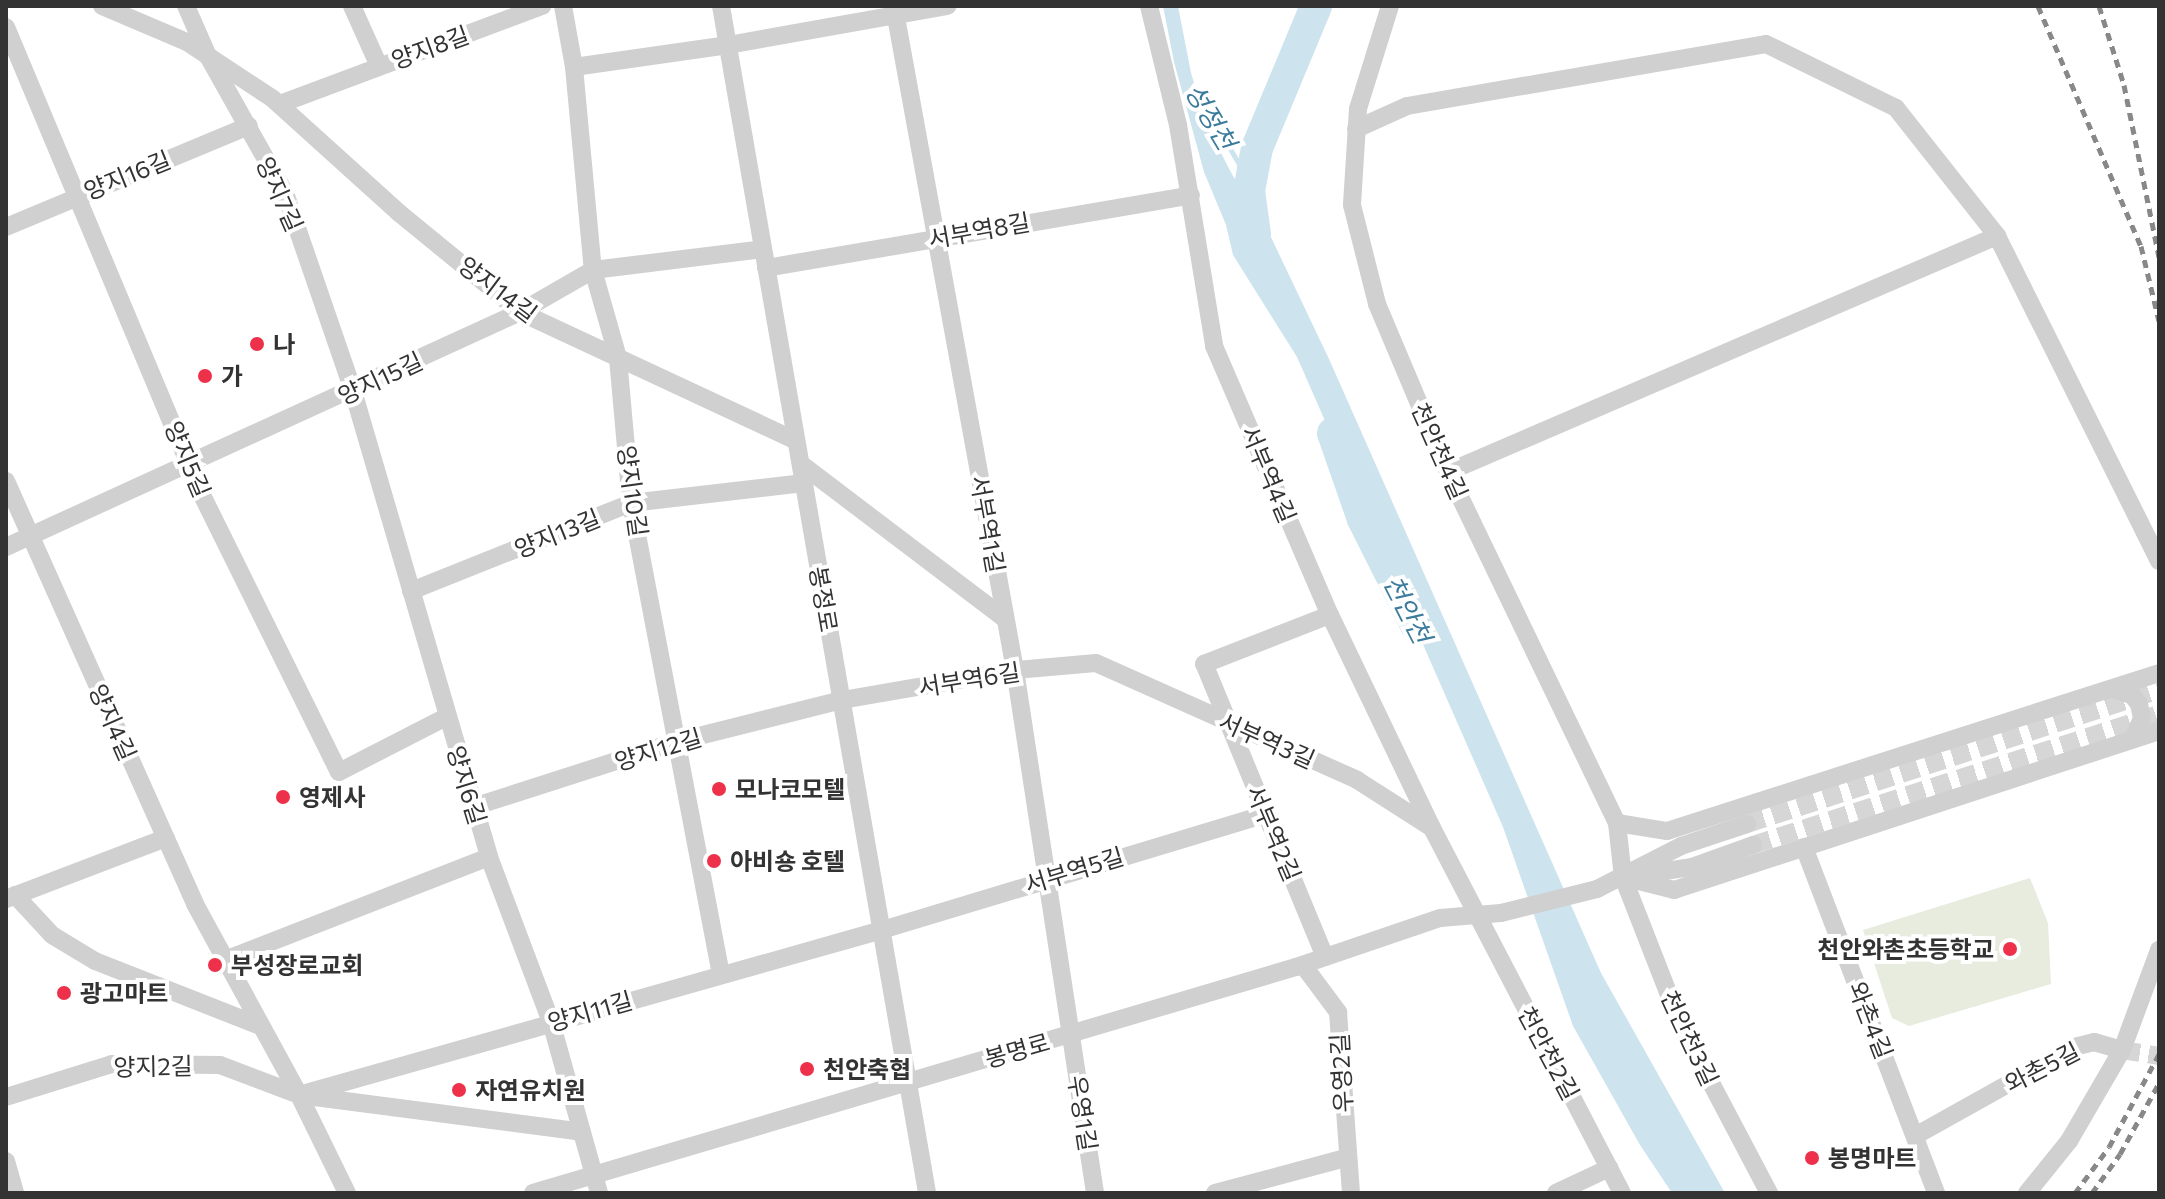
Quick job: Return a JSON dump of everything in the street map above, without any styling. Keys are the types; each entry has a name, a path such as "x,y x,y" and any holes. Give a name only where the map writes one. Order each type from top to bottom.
{"street":[{"name":"양지14길","path":"102,6 187,42 280,104 398,212 520,312 795,440"},
{"name":"양지7길","path":"186,6 208,56 285,193 353,391"},
{"name":"양지8길","path":"352,6 379,66 542,6"},
{"name":"양지10길","path":"563,6 574,67 593,270 618,358 631,503 679,741 721,974"},
{"name":"봉정로","path":"721,6 927,1193"},
{"path":"574,67 728,45 894,11 948,6"},
{"name":"서부역4길","path":"1149,6 1191,195 1214,346 1330,615 1475,914"},
{"name":"천안천4길","path":"1390,6 1358,109 1352,205 1363,256 1377,304 1448,472 1617,823 1623,877"},
{"name":"서부역1길","path":"894,11 1015,670 1071,1034"},
{"name":"양지5길","path":"6,27 79,194 190,464 339,772 446,717"},
{"path":"1356,129 1407,106 1766,44 1896,108 1997,236 2159,561"},
{"path":"280,104 379,66"},
{"name":"양지16길","path":"6,227 79,194 249,126"},
{"name":"서부역8길","path":"766,268 1191,195"},
{"path":"1448,472 1997,236"},
{"name":"양지15길","path":"6,547 353,391 520,312 593,270 763,249"},
{"name":"양지6길","path":"353,391 489,857 551,1022 597,1184"},
{"path":"801,464 1005,619"},
{"name":"양지4길","path":"6,481 195,904 299,1095 347,1193"},
{"name":"양지13길","path":"411,591 631,503 804,483"},
{"name":"서부역2길","path":"1325,957 1204,664 1330,615"},
{"name":"서부역6길","path":"842,700 1015,670 1096,663"},
{"name":"서부역3길","path":"1096,663 1357,780 1432,828"},
{"path":"1617,823 1667,831 2159,673"},
{"path":"2113,689 2132,695 2139,704 2142,718 2133,739"},
{"name":"양지12길","path":"476,806 679,741 842,700"},
{"path":"1623,877 1674,890 2159,731"},
{"name":"서부역5길","path":"882,930 1045,878 1266,814"},
{"path":"1623,877 1681,846 1747,824"},
{"path":"166,838 11,897 52,935 95,961 260,1026"},
{"path":"1623,877 1692,867 1753,845"},
{"name":"와촌4길","path":"1804,847 1936,1193"},
{"path":"225,960 489,857"},
{"name":"봉명로","path":"533,1193 597,1184 909,1081 1303,965 1440,918 1501,913 1597,889 1623,877"},
{"name":"천안천3길","path":"1623,877 1681,1026 1769,1193"},
{"name":"천안천2길","path":"1475,914 1622,1193"},
{"name":"양지11길","path":"299,1095 882,930"},
{"path":"2027,1193 2069,1141 2122,1050 2159,950"},
{"name":"우영2길","path":"1303,965 1338,1012 1346,1158 1351,1193"},
{"name":"우영1길","path":"1071,1034 1095,1193"},
{"name":"와촌5길","path":"1915,1136 2074,1047 2094,1042 2122,1050"},
{"name":"양지2길","path":"6,1097 112,1064 220,1065 299,1095"},
{"path":"299,1095 582,1132"},
{"path":"1215,1193 1346,1158"},
{"path":"6,1161 15,1193"},
{"path":"1556,1193 1609,1168"}],"shaded area":[{"path":"2030,878 2048,923 2051,984 1909,1026 1892,1018 1863,930"}],"water":[{"path":"1163,6 1178,6 1191,73 1208,128 1234,178 1249,191 1329,359 1601,973 1725,1193 1672,1193 1640,1145 1573,1026 1503,827 1297,357 1233,255 1226,225 1204,172 1174,62"}],"waterway":[{"name":"천안천","path":"1255,234 1249,191 1257,148 1316,6"},
{"name":"성정천","path":"1193,87 1239,164 1244,192"},
{"name":"천안천","path":"1333,433 1363,519 1416,625"}],"tunnel":[{"path":"1747,824 2159,690"},
{"path":"1753,845 2159,714"},
{"path":"2122,1050 2159,1056"}],"railway":[{"path":"2038,6 2141,246 2159,321"},
{"path":"2099,6 2124,85 2159,257"},
{"path":"2075,1193 2109,1147 2159,1054"},
{"path":"2092,1193 2120,1154 2159,1083"}],"place":[{"name":"나","path":"257,344"},
{"name":"가","path":"205,376"},
{"name":"모나코모텔","path":"719,789"},
{"name":"영제사","path":"283,797"},
{"name":"아비숑 호텔","path":"714,861"},
{"name":"천안와촌초등학교","path":"2010,949"},
{"name":"부성장로교회","path":"215,965"},
{"name":"광고마트","path":"64,993"},
{"name":"천안축협","path":"807,1069"},
{"name":"자연유치원","path":"459,1090"},
{"name":"봉명마트","path":"1812,1158"}]}
